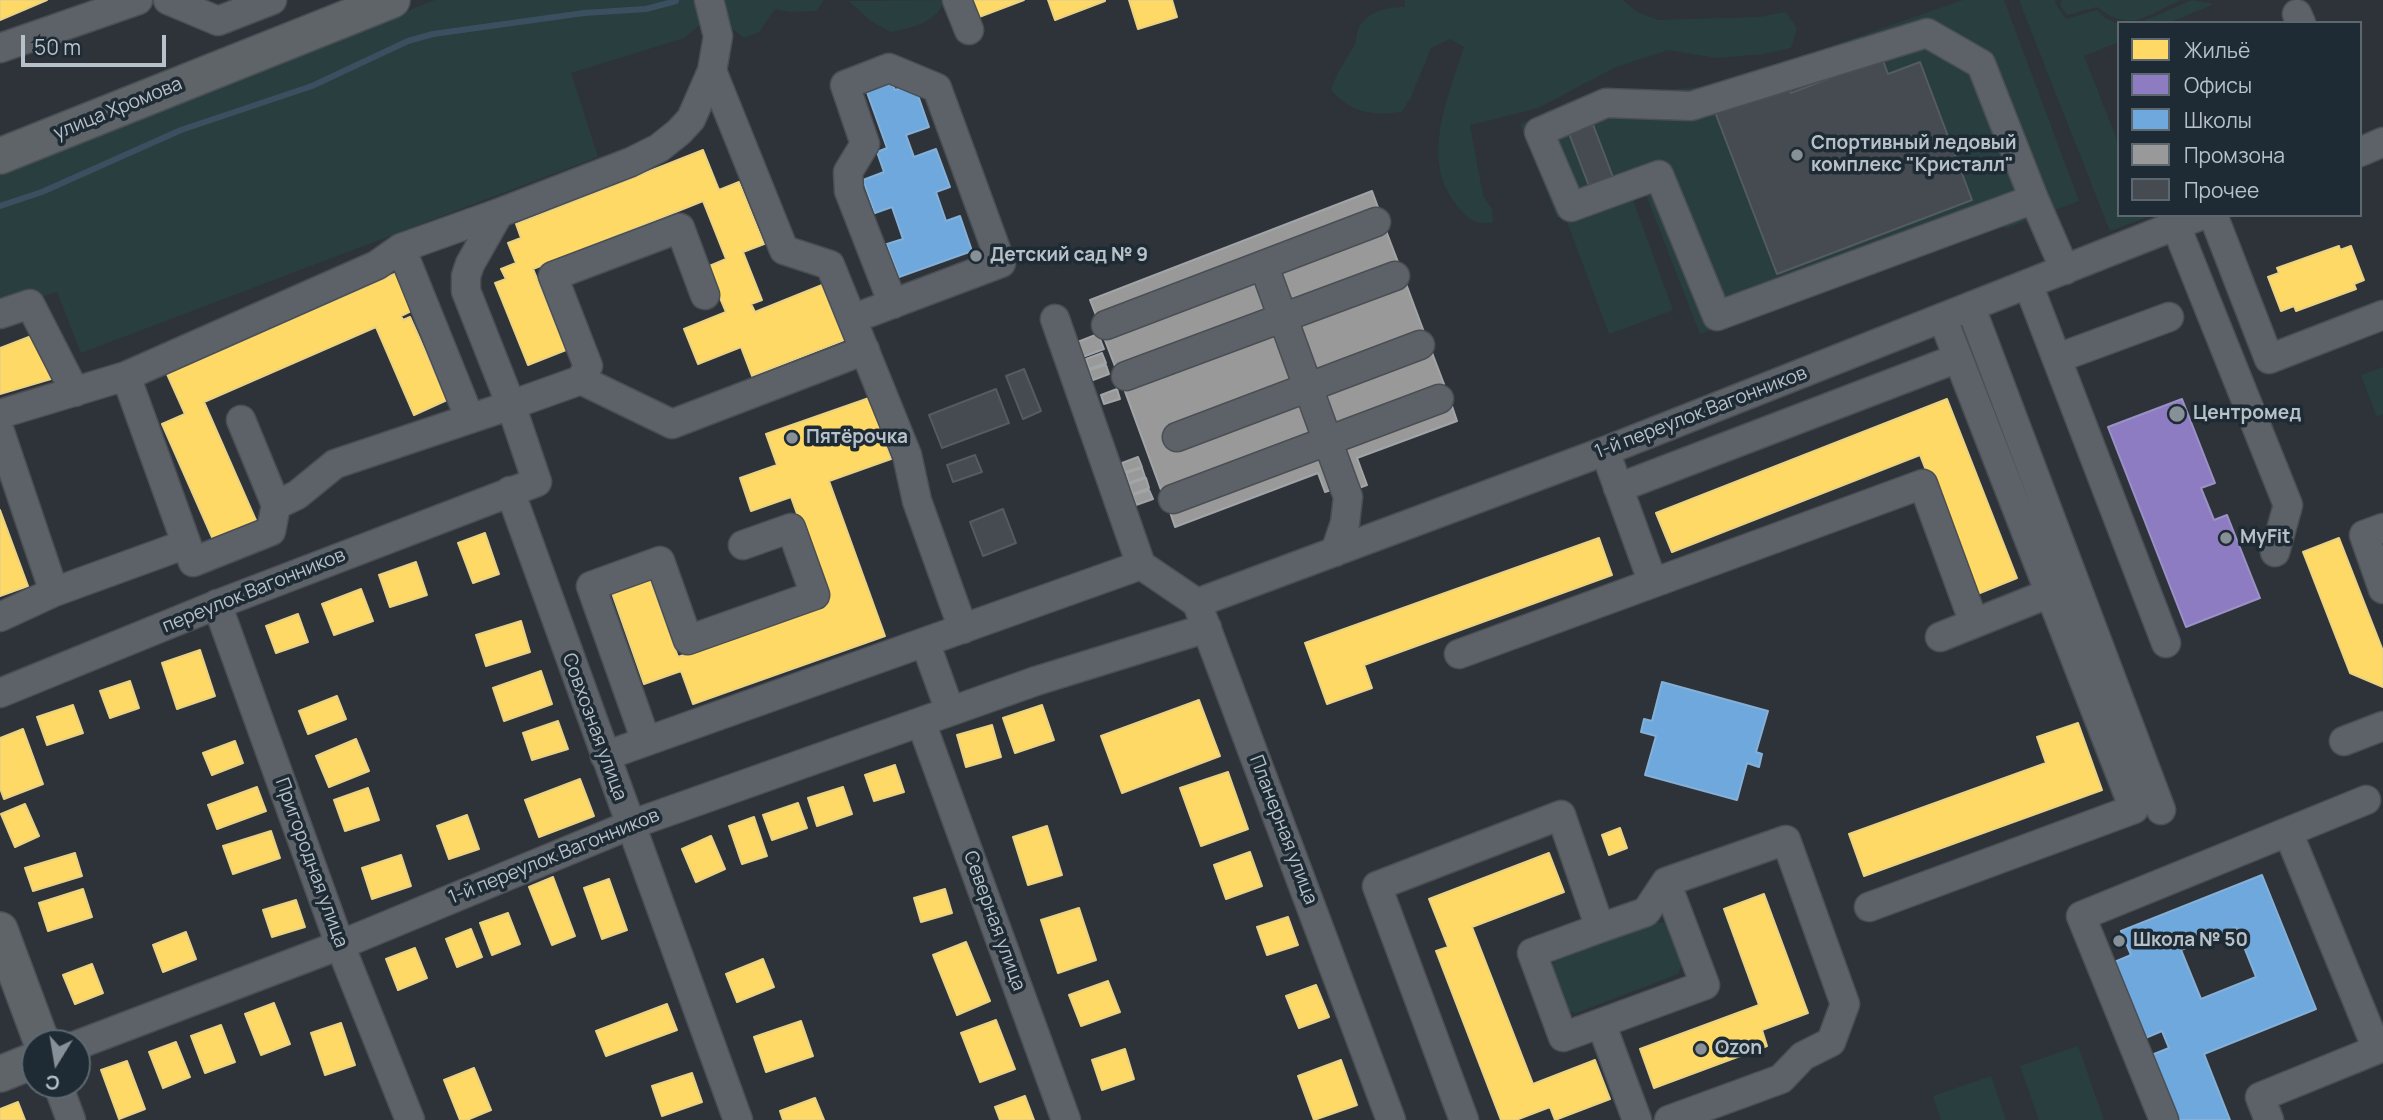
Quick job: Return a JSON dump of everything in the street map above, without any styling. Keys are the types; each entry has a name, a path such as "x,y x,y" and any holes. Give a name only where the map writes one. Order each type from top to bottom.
{"main road":[{"name":"улица Хромова","path":"0,156 376,3"},
{"path":"0,930 37,1029"},
{"path":"0,1074 21,1066"}],"street":[{"path":"0,48 138,0"},
{"path":"167,0 218,21 272,0"},
{"path":"0,414 126,376 377,265 401,248 631,163 659,148 691,119 712,71 718,36 709,0"},
{"path":"957,0 969,30"},
{"path":"2034,200 1717,316 1659,175 1571,207 1539,132 1606,103 1691,106 1927,33 1981,64 2034,200 2065,270"},
{"path":"852,319 893,304 1002,263 937,88 889,68 845,85 865,144 848,172 849,191 893,304"},
{"path":"712,71 784,250 830,265 908,455 917,501 962,629"},
{"path":"2362,151 2383,142"},
{"path":"499,213 470,264 466,276 466,290 510,405"},
{"name":"1-й переулок Вагонников","path":"91,1040 340,945 630,825 1036,681 1202,615 1335,552 1605,451 2197,217"},
{"path":"2214,217 2269,359 2383,314"},
{"path":"1106,325 1376,222"},
{"path":"2176,226 2288,505 2275,552"},
{"path":"276,505 296,495 335,464 581,380 588,366 553,276 680,228 705,295"},
{"path":"401,248 470,419"},
{"path":"1264,266 1348,497 1345,523 1335,552"},
{"path":"1126,376 1395,276"},
{"path":"2028,284 2166,643"},
{"path":"425,308 466,290"},
{"path":"0,314 30,304 75,392"},
{"path":"1971,308 2161,810"},
{"path":"2058,358 2169,317"},
{"path":"1055,319 1141,565 1202,615"},
{"path":"1869,907 2134,809 1943,319"},
{"path":"1177,437 1420,345"},
{"path":"581,380 672,424 865,350"},
{"path":"1618,488 1958,358"},
{"path":"126,376 193,562 271,531 276,505 241,420"},
{"path":"1173,499 1439,399"},
{"name":"переулок Вагонников","path":"0,693 217,604 537,482 510,405"},
{"path":"0,432 54,592"},
{"path":"1605,451 1653,583"},
{"path":"1459,654 1923,484 1974,623"},
{"name":"Совхозная улица","path":"510,491 738,1120"},
{"path":"646,741 591,586 660,561 688,640 815,595 791,528 743,545"},
{"path":"2383,528 2364,535 2383,589"},
{"path":"0,617 54,592 186,544"},
{"path":"605,756 1141,565"},
{"path":"1940,636 2050,593"},
{"name":"Пригородная улица","path":"217,604 340,945 410,1120"},
{"name":"Планерная улица","path":"1202,615 1391,1120"},
{"path":"925,642 950,712"},
{"name":"Северная улица","path":"921,722 1066,1120"},
{"path":"2344,741 2383,726"},
{"path":"2164,1120 2081,916 2366,800"},
{"path":"1464,1120 1377,886 1561,815 1600,928"},
{"path":"2269,1120 2260,1097 2380,1048 2288,832"},
{"path":"1666,882 1705,985 1563,1037 1532,953 1646,912 1666,882 1786,840 1845,1004 1831,1042 1803,1056 1781,1079 1668,1120"},
{"path":"1601,1023 1637,1120"},
{"path":"63,1099 71,1120"}],"green space":[{"path":"435,0 701,0 707,19 684,38 571,73 598,157 81,353 57,292 0,309 0,171"},
{"path":"720,0 824,0 816,11 790,12 775,9 759,32 744,38 727,25"},
{"path":"944,0 941,8 930,19 891,32 871,21 849,1"},
{"path":"1405,0 1623,0 1637,12 1658,20 1759,17 1786,12 1797,29 1791,48 1763,54 1717,58 1668,50 1616,67 1538,108 1470,125 1483,196 1492,209 1493,222 1483,223 1468,217 1448,192 1438,151 1444,109 1464,47 1450,39 1431,48 1410,99 1401,112 1363,111 1346,104 1331,90 1355,44 1361,24 1377,12 1405,7"},
{"name":"Спортивный ледовый комплекс \"Кристалл\"","path":"1963,0 2004,0 2079,201 2008,228 1989,225 1700,334 1643,187 1557,218 1520,124 1595,96 1720,85"},
{"path":"2019,0 2056,0 2055,3 2066,19 2097,10 2105,18 2117,23 2117,43 2084,56 2117,140 2117,217 2147,217 2110,231"},
{"path":"2062,0 2181,0 2148,16 2130,21 2109,15 2097,7 2067,15 2060,5"},
{"path":"2192,0 2214,4 2173,21 2144,21"},
{"path":"1631,195 1673,310 1609,334 1566,219"},
{"path":"2383,367 2383,414 2377,417 2361,375"},
{"path":"1657,922 1667,923 1682,965 1678,974 1576,1013 1565,1011 1549,970 1555,961"},
{"path":"2078,1046 2104,1120 2039,1120 2020,1066"},
{"path":"1991,1076 2006,1120 1941,1120 1933,1096"}],"building: Жильё":[{"path":"0,0 47,0 0,20"},
{"path":"972,0 1024,0 979,17"},
{"path":"1048,0 1105,0 1105,1 1055,20"},
{"path":"1129,0 1172,0 1177,17 1138,29"},
{"path":"703,150 719,190 739,182 764,244 743,252 762,300 751,304 755,312 822,285 844,340 752,376 741,347 698,364 684,329 726,312 707,267 726,259 703,201 533,269 566,350 528,365 495,283 506,279 501,269 516,263 508,243 521,238 516,224"},
{"path":"2339,246 2340,250 2351,246 2364,280 2354,284 2356,289 2296,311 2294,306 2281,311 2268,277 2279,273 2277,268"},
{"path":"399,272 415,309 401,316 403,320 410,317 447,400 414,415 376,327 204,402 258,525 215,544 162,424 185,414 167,374"},
{"path":"34,335 51,379 0,394 0,348"},
{"path":"869,398 891,459 829,481 885,636 693,704 681,671 644,684 612,593 650,579 678,657 829,603 791,497 751,511 740,478 777,465 766,434"},
{"path":"1947,399 2017,578 1975,595 1920,455 1672,552 1656,513"},
{"path":"0,510 28,586 0,596"},
{"path":"485,533 499,574 473,583 458,543"},
{"path":"1599,538 1612,575 1364,665 1372,688 1327,704 1305,643"},
{"path":"2339,538 2383,651 2383,687 2350,673 2303,552"},
{"path":"416,562 427,595 390,607 379,575"},
{"path":"361,589 373,621 334,635 322,604"},
{"path":"298,614 308,642 276,653 266,626"},
{"path":"521,621 530,652 486,666 476,635"},
{"path":"200,650 215,696 177,709 162,663"},
{"path":"541,671 552,704 504,721 493,688"},
{"path":"130,681 139,708 110,718 100,691"},
{"path":"337,696 346,719 308,734 299,711"},
{"path":"1199,700 1220,756 1122,793 1101,736"},
{"path":"73,705 83,733 47,745 37,717"},
{"path":"1042,705 1054,740 1015,753 1003,718"},
{"path":"558,721 568,749 532,760 523,733"},
{"path":"2078,723 2102,790 1864,876 1849,834 2046,763 2037,737"},
{"path":"992,725 1001,757 966,767 957,735"},
{"path":"23,729 43,784 4,799 0,788 0,738"},
{"path":"356,739 369,771 329,787 316,756"},
{"path":"235,741 243,763 212,775 203,753"},
{"path":"895,765 904,792 874,801 865,775"},
{"path":"1228,772 1248,829 1201,846 1180,788"},
{"path":"580,779 594,816 539,837 525,800"},
{"path":"257,787 266,811 217,829 208,805"},
{"path":"843,787 852,814 817,826 808,798"},
{"path":"368,788 379,820 345,831 334,800"},
{"path":"798,803 807,828 772,840 763,815"},
{"path":"25,804 39,836 15,847 1,814"},
{"path":"467,815 479,849 449,859 437,826"},
{"path":"754,817 767,856 742,864 729,826"},
{"path":"1047,826 1062,875 1028,885 1013,837"},
{"path":"1620,828 1627,848 1609,855 1602,835"},
{"path":"271,831 280,858 233,874 223,846"},
{"path":"711,836 725,869 696,882 682,849"},
{"path":"1250,852 1262,886 1226,899 1214,865"},
{"path":"75,853 82,876 33,891 25,868"},
{"path":"1549,853 1564,892 1472,927 1533,1084 1595,1060 1610,1099 1555,1120 1550,1107 1516,1120 1501,1120 1436,951 1448,947 1429,899"},
{"path":"401,855 411,886 372,899 362,868"},
{"path":"553,877 575,936 552,945 529,887"},
{"path":"609,879 627,930 602,939 584,888"},
{"path":"83,889 92,917 48,931 39,903"},
{"path":"945,889 952,913 921,922 914,898"},
{"path":"1764,894 1808,1013 1762,1030 1767,1046 1654,1088 1640,1049 1759,1005 1724,909"},
{"path":"296,900 305,927 272,937 263,910"},
{"path":"1079,908 1096,960 1058,973 1041,920"},
{"path":"508,913 520,944 492,955 480,923"},
{"path":"1288,917 1298,945 1267,955 1257,927"},
{"path":"471,929 482,957 457,967 446,939"},
{"path":"186,932 196,959 163,972 153,945"},
{"path":"966,942 990,1001 957,1015 933,955"},
{"path":"415,948 427,978 398,990 386,959"},
{"path":"763,959 774,987 737,1002 726,974"},
{"path":"92,964 103,993 75,1004 63,975"},
{"path":"1108,981 1120,1012 1081,1026 1069,995"},
{"path":"1316,985 1329,1017 1299,1028 1286,996"},
{"path":"274,1003 290,1044 261,1055 245,1014"},
{"path":"667,1004 677,1030 606,1056 596,1031"},
{"path":"996,1020 1015,1069 980,1082 961,1033"},
{"path":"801,1021 813,1056 766,1072 754,1037"},
{"path":"341,1023 355,1065 325,1075 311,1033"},
{"path":"221,1025 235,1062 205,1073 191,1036"},
{"path":"176,1042 190,1077 163,1088 149,1052"},
{"path":"1125,1049 1134,1079 1102,1090 1092,1060"},
{"path":"1341,1060 1357,1105 1314,1120 1298,1076"},
{"path":"127,1061 145,1109 119,1119 101,1070"},
{"path":"474,1068 491,1110 467,1120 460,1120 444,1080"},
{"path":"692,1073 702,1102 662,1116 652,1086"},
{"path":"1025,1096 1034,1120 1000,1120 995,1107"},
{"path":"815,1098 824,1120 783,1120 780,1111"},
{"path":"18,1102 25,1120 0,1120 0,1109"}],"building: Офисы":[{"path":"2182,399 2215,483 2201,488 2214,520 2227,515 2260,598 2186,627 2108,427"}],"building: Школы":[{"path":"891,81 895,90 914,84 929,127 906,135 914,157 936,149 950,187 936,192 946,221 960,216 972,251 899,277 887,244 903,239 892,207 875,213 863,180 884,172 877,152 887,148 864,84"},
{"path":"1662,682 1768,711 1756,752 1762,754 1759,767 1747,763 1737,800 1645,775 1656,736 1641,732 1644,719 1652,721"},
{"path":"2262,875 2316,1009 2204,1054 2230,1120 2174,1120 2149,1056 2169,1048 2162,1031 2143,1039 2112,963 2131,955 2121,931","holes":["2236,927 2256,977 2201,999 2181,950"]}],"building: Промзона":[{"path":"1372,191 1379,210 1097,318 1090,300"},
{"path":"1385,228 1398,262 1289,304 1276,270"},
{"path":"1259,276 1272,311 1116,369 1103,335"},
{"path":"1405,281 1424,332 1314,372 1296,322"},
{"path":"1277,329 1296,380 1165,429 1172,448 1304,398 1316,432 1161,490 1123,386"},
{"path":"1098,334 1104,349 1080,358 1075,343"},
{"path":"1431,350 1444,384 1334,425 1321,391"},
{"path":"1102,353 1106,363 1089,369 1086,359"},
{"path":"1106,365 1109,374 1093,380 1089,370"},
{"path":"1117,389 1120,399 1104,404 1101,395"},
{"path":"1451,403 1457,421 1357,458 1367,485 1356,489 1340,444"},
{"path":"1323,450 1337,488 1325,492 1318,473 1175,527 1169,509"},
{"path":"1138,457 1142,467 1125,472 1122,463"},
{"path":"1142,468 1145,477 1129,483 1126,473"},
{"path":"1146,478 1149,488 1133,494 1129,484"},
{"path":"1149,490 1153,499 1136,505 1133,495"}],"building: Прочее":[{"path":"1882,58 1888,74 1920,62 1972,200 1777,274 1715,112 1788,84 1791,93"},
{"path":"1592,122 1613,177 1589,186 1568,131"},
{"path":"1024,369 1041,411 1023,419 1006,376"},
{"path":"996,389 1009,423 942,448 929,415"},
{"path":"975,455 982,472 953,482 947,465"},
{"path":"1003,509 1016,543 983,556 970,522"}],"waterway":[{"path":"0,206 42,192 181,130 312,86 408,41 433,34 584,13 646,9 676,1"}],"place":[{"name":"Спортивный ледовый комплекс \"Кристалл\"","path":"1797,155"},
{"name":"Детский сад № 9","path":"976,256"},
{"name":"Центромед","path":"2177,414"},
{"name":"Пятёрочка","path":"792,438"},
{"name":"MyFit","path":"2226,538"},
{"name":"Школа № 50","path":"2119,941"},
{"name":"Ozon","path":"1701,1049"}]}
